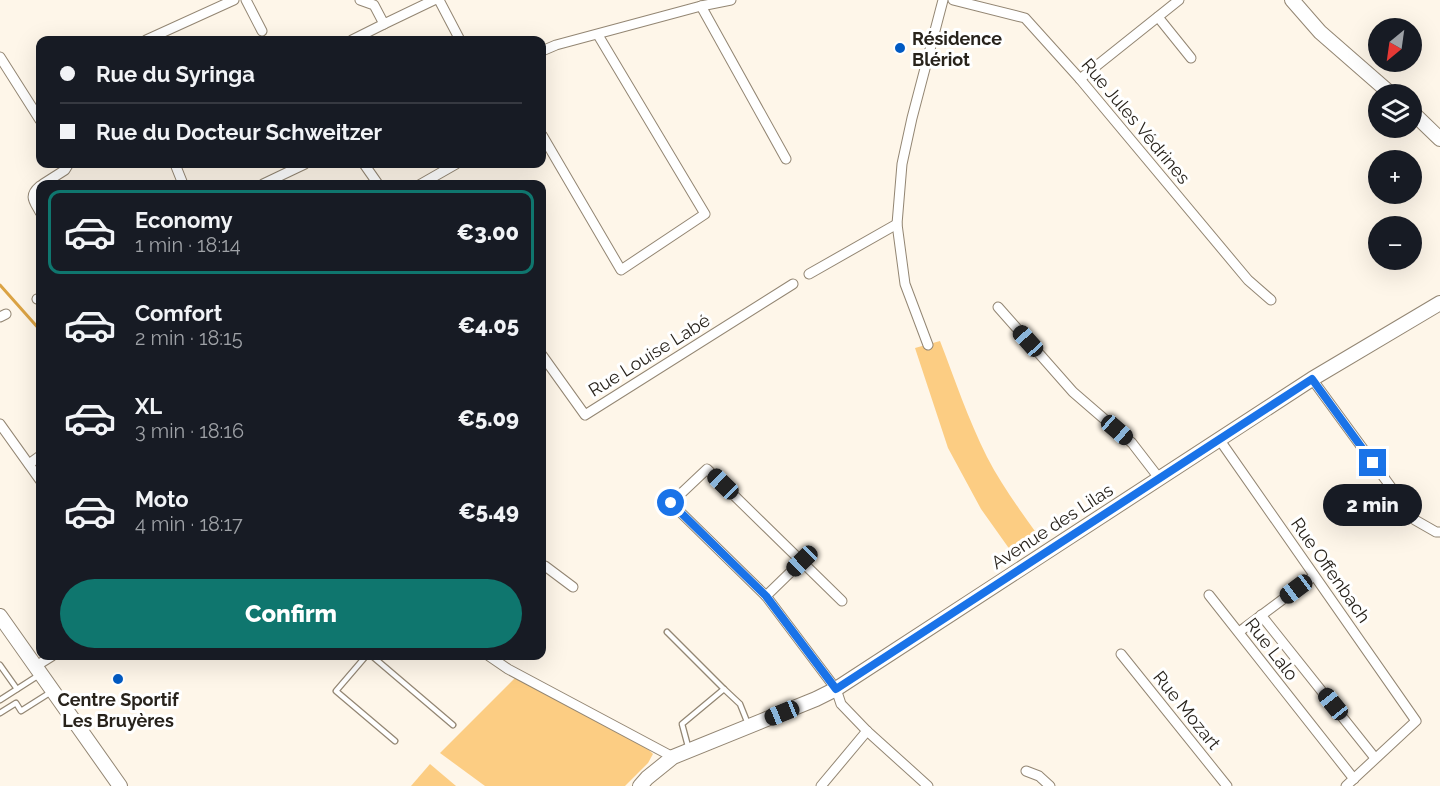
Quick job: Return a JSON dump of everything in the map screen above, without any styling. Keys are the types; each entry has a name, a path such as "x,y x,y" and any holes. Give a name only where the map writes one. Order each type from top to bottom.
{"street":[{"path":"155,36 234,0"},
{"path":"246,0 262,31"},
{"path":"360,0 374,4 384,24"},
{"path":"360,36 434,0"},
{"path":"439,0 458,36"},
{"path":"546,49 701,6 731,0"},
{"path":"928,345 905,285 897,224 902,164 943,0"},
{"name":"Rue Jules Védrines","path":"953,0 1025,18 1080,79 1248,280 1271,300"},
{"path":"1080,79 1179,0"},
{"path":"1292,0 1320,32 1380,84"},
{"path":"701,6 786,159"},
{"path":"1158,17 1191,58"},
{"path":"546,142 621,270 705,214 598,35"},
{"path":"0,57 36,114"},
{"path":"1422,122 1440,139"},
{"path":"50,180 66,168"},
{"path":"279,180 298,168"},
{"path":"428,180 449,168"},
{"path":"36,191 33,194 33,200 36,205"},
{"path":"809,274 897,224"},
{"name":"Rue Louise Labé","path":"546,361 585,415 793,284"},
{"name":"Avenue des Lilas","path":"640,786 673,757 836,689 1312,379 1440,303"},
{"path":"998,307 1073,392 1132,443 1159,478"},
{"path":"1312,379 1415,520 1440,532"},
{"path":"0,424 36,474"},
{"name":"Rue Offenbach","path":"1219,439 1416,721 1375,758"},
{"path":"29,464 36,459"},
{"path":"842,601 707,469 671,503 766,596 836,689 841,704 867,731 928,786"},
{"path":"766,596 802,561"},
{"path":"546,567 573,587"},
{"path":"1239,632 1314,576"},
{"name":"Rue Lalo","path":"1209,596 1354,779"},
{"name":"Rue Lalo","path":"1261,615 1375,758"},
{"path":"0,616 120,786"},
{"name":"Rue Mozart","path":"1120,654 1227,786"},
{"path":"39,670 48,660"},
{"path":"495,660 673,757"},
{"path":"821,786 867,731"},
{"path":"1346,786 1375,758"},
{"path":"1026,771 1039,776 1050,786"}],"lane":[{"path":"667,632 740,704 748,726"},
{"path":"363,660 336,691 395,741"},
{"path":"377,660 453,725"},
{"path":"0,665 17,689"},
{"path":"0,700 39,670"},
{"path":"689,750 682,724 724,689"},
{"path":"0,713 16,703 21,711 53,690"}],"shaded area":[{"path":"940,341 987,457 1004,487 1037,534 1013,554 981,509 948,448 915,348"},
{"path":"515,678 648,749 653,754 648,763 625,786 485,786 440,753"},
{"path":"430,764 456,786 411,786"}],"waterway":[{"path":"0,285 36,326"}],"place":[{"name":"Résidence Blériot","path":"900,48"},
{"name":"Centre Sportif Les Bruyères","path":"118,679"}],"route":[{"path":"671,503 766,596 836,689 1312,379 1373,463"}]}
